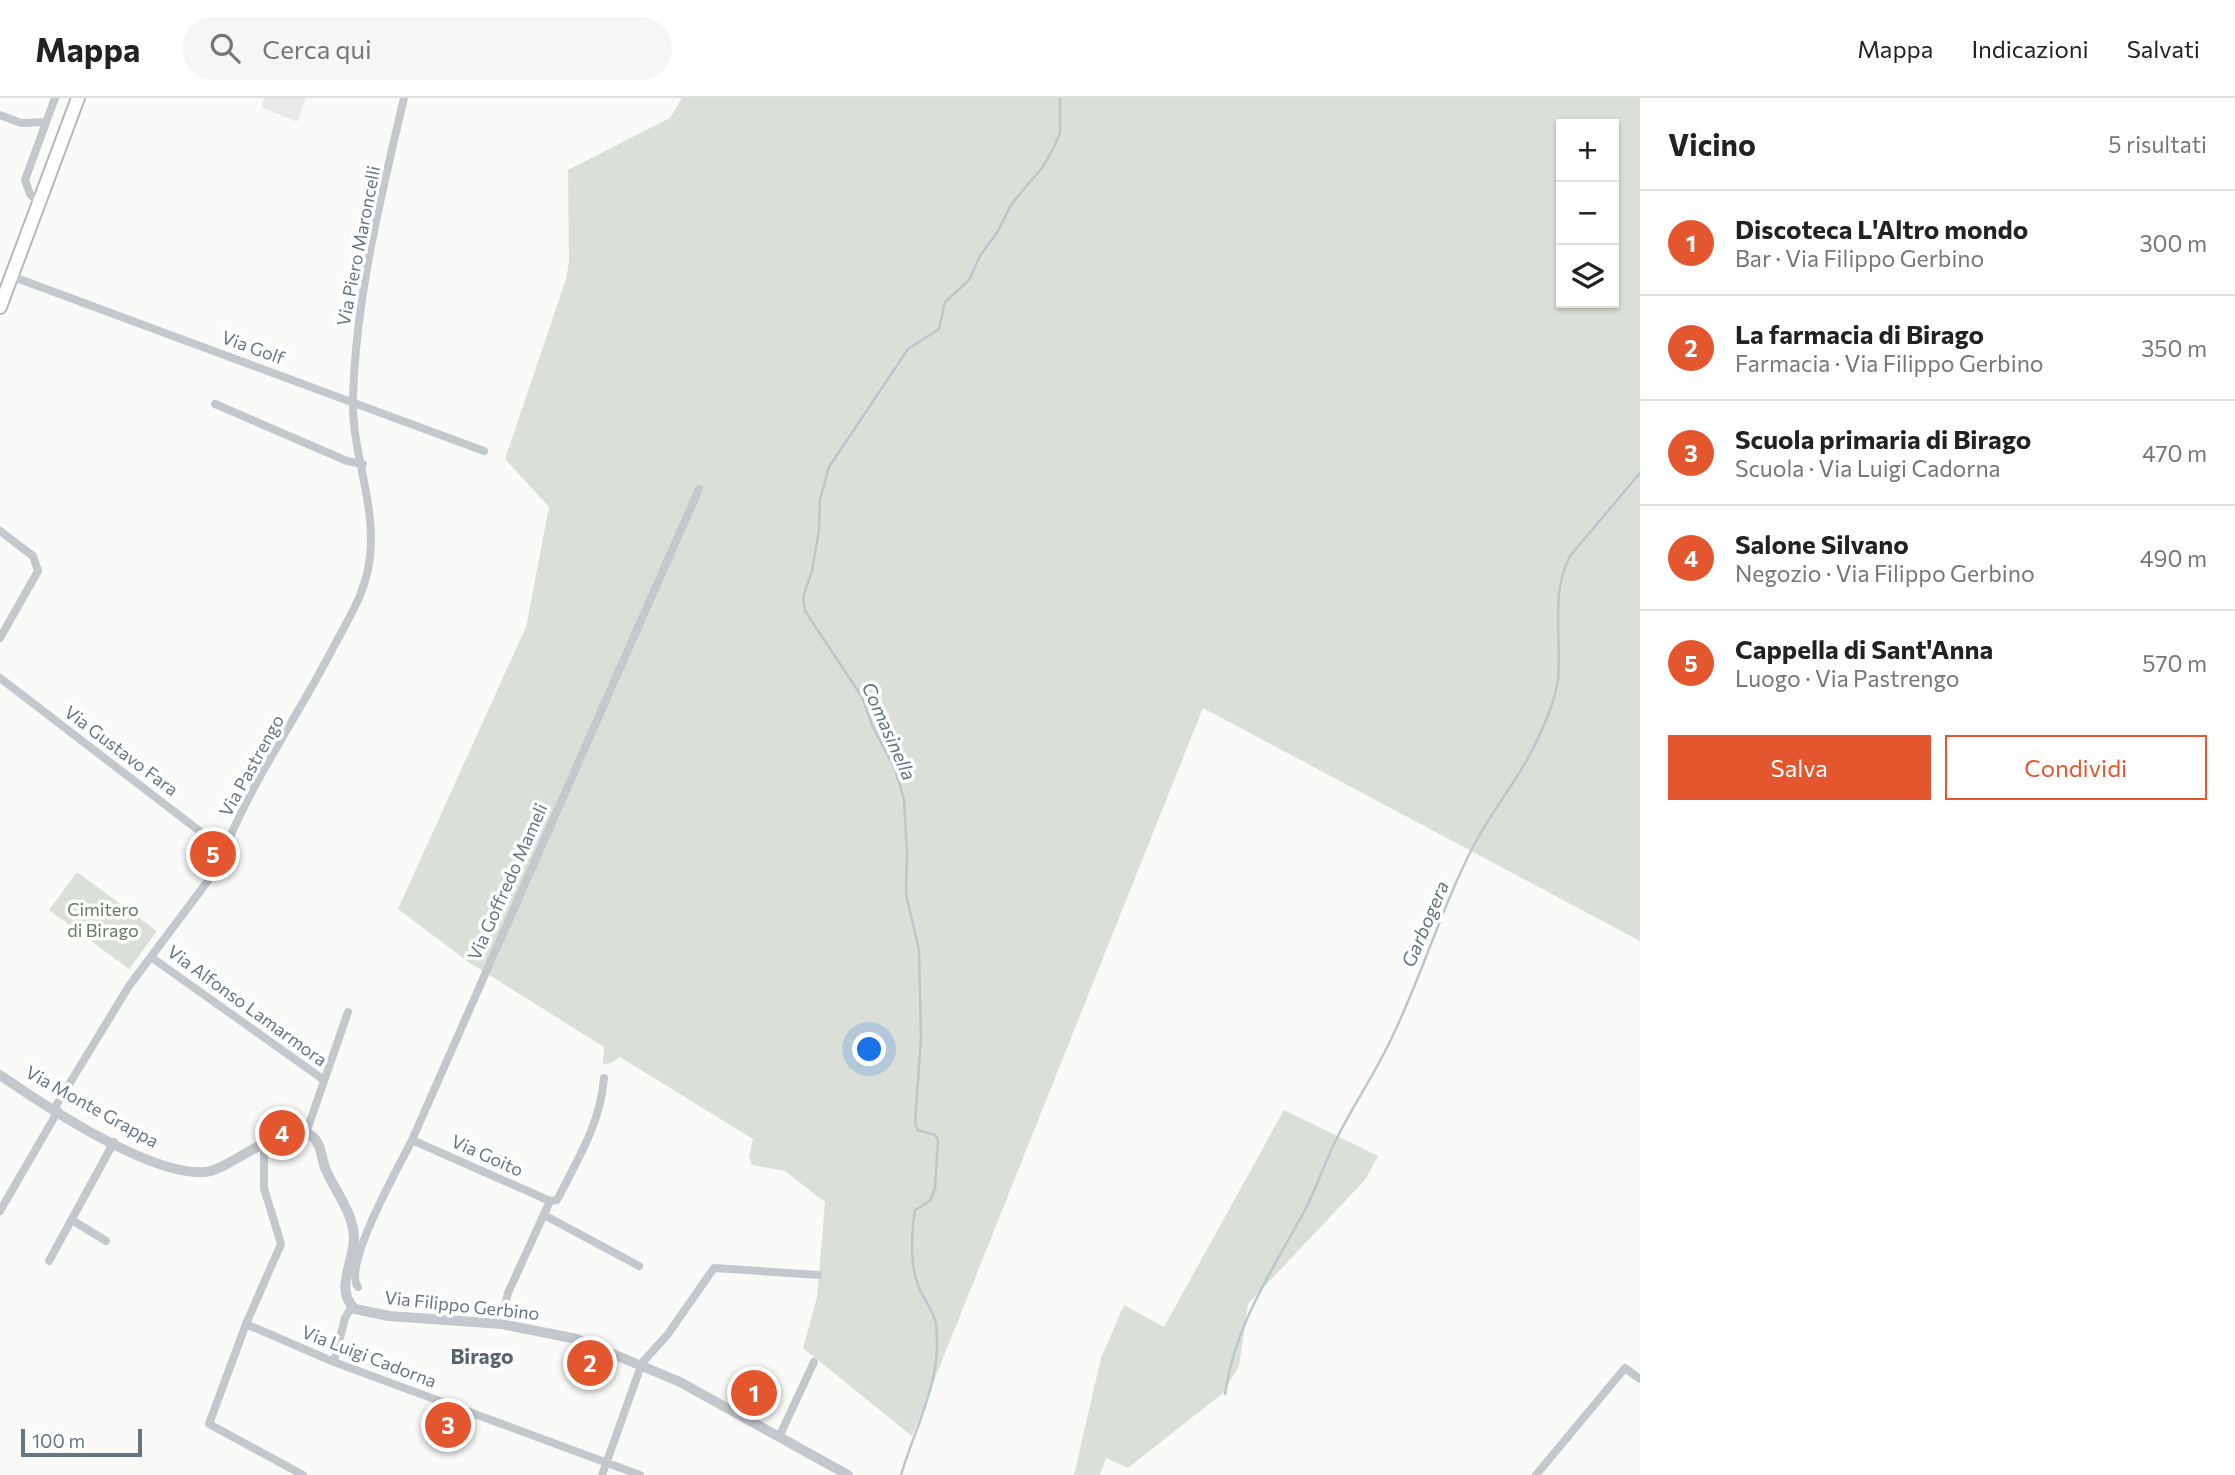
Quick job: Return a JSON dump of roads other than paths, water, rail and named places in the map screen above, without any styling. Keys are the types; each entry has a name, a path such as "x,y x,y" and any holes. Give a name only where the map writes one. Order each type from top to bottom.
{"main road":[{"path":"0,307 78,98"}],"street":[{"path":"38,203 30,194 25,180 55,98"},
{"name":"Via Piero Maroncelli","path":"353,401 364,293 404,98"},
{"path":"0,115 21,123 39,139"},
{"path":"21,123 46,122"},
{"name":"Via Golf","path":"11,276 484,451"},
{"name":"Via Pastrengo","path":"0,1211 129,986 219,866 223,849 228,844 251,792 319,675 365,583 372,540 353,401"},
{"path":"215,404 347,461 363,464"},
{"name":"Via Goffredo Mameli","path":"358,1287 354,1277 365,1237 412,1140 698,489"},
{"path":"0,531 33,556 38,571 0,638"},
{"name":"Via Gustavo Fara","path":"0,678 223,849"},
{"name":"Via Alfonso Lamarmora","path":"151,957 324,1080"},
{"path":"306,1133 348,1012"},
{"name":"Via Monte Grappa","path":"0,1076 114,1142 167,1166 201,1172 220,1168 264,1143"},
{"path":"501,1324 508,1293 550,1201 557,1200 589,1138 602,1100 604,1078"},
{"path":"303,1475 209,1424 246,1324 281,1244 264,1188 264,1143 293,1132 306,1133 319,1145 327,1172 351,1220 354,1242 345,1289 352,1306 345,1318 334,1362"},
{"name":"Via Goito","path":"412,1140 550,1201"},
{"path":"49,1261 114,1142"},
{"path":"544,1215 639,1266"},
{"path":"72,1220 106,1241"},
{"path":"602,1475 642,1363 668,1334 714,1268 818,1275"},
{"name":"Via Filippo Gerbino","path":"352,1306 363,1313 501,1324 577,1339 642,1363 848,1475"},
{"name":"Via Luigi Cadorna","path":"246,1324 334,1362 640,1475"},
{"path":"779,1437 814,1362"},
{"path":"1536,1475 1625,1368 1640,1379"}],"waterway":[{"name":"Comasinella","path":"901,1475 927,1401 936,1364 935,1319 916,1281 912,1251 915,1210 930,1201 935,1188 938,1140 935,1135 918,1130 915,1123 921,1038 919,950 906,894 904,799 895,769 872,725 862,697 805,611 803,597 812,571 819,530 820,499 829,467 908,349 939,329 945,302 969,280 1012,203 1042,168 1060,133 1060,98"},
{"name":"Garbogera","path":"1225,1394 1237,1344 1256,1299 1305,1210 1344,1125 1387,1048 1474,845 1524,764 1548,716 1558,680 1560,585 1570,556 1640,473"}],"place":[{"name":"Cappella di Sant'Anna","path":"213,854"},
{"name":"Salone Silvano","path":"282,1133"},
{"name":"La farmacia di Birago","path":"590,1363"},
{"name":"Discoteca L'Altro mondo","path":"754,1393"},
{"name":"Scuola primaria di Birago","path":"448,1425"}],"district":[{"name":"Birago","path":"482,1357"}],"park label":[{"name":"Cimitero di Birago","path":"103,920"}]}
